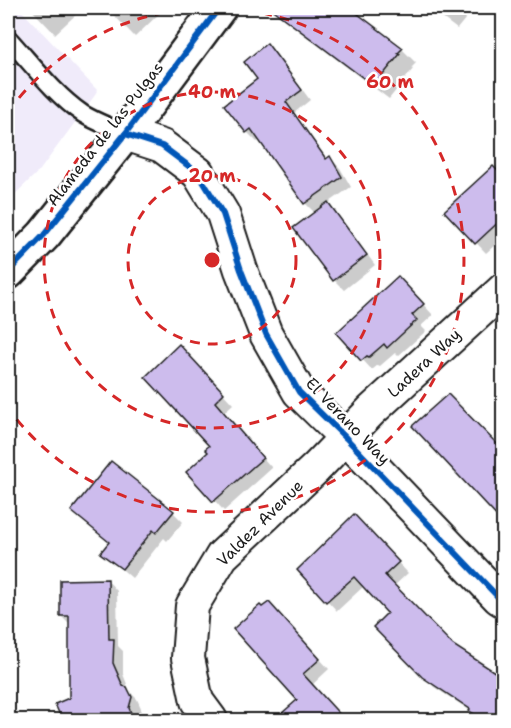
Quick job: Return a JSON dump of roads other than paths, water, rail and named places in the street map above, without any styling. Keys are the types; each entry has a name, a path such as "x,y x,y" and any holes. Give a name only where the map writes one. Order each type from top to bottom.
{"main road":[{"name":"Alameda de las Pulgas","path":"8,272 44,235 125,134 219,8"}],"street":[{"name":"El Verano Way","path":"125,134 162,146 198,173 223,214 241,270 266,334 299,392 504,601"},
{"name":"Ladera Way","path":"346,438 371,411 504,289"},
{"name":"Valdez Avenue","path":"211,720 197,701 188,658 192,606 222,556 346,438"}],"lane":[{"path":"8,38 75,107 92,119 125,134"}]}
